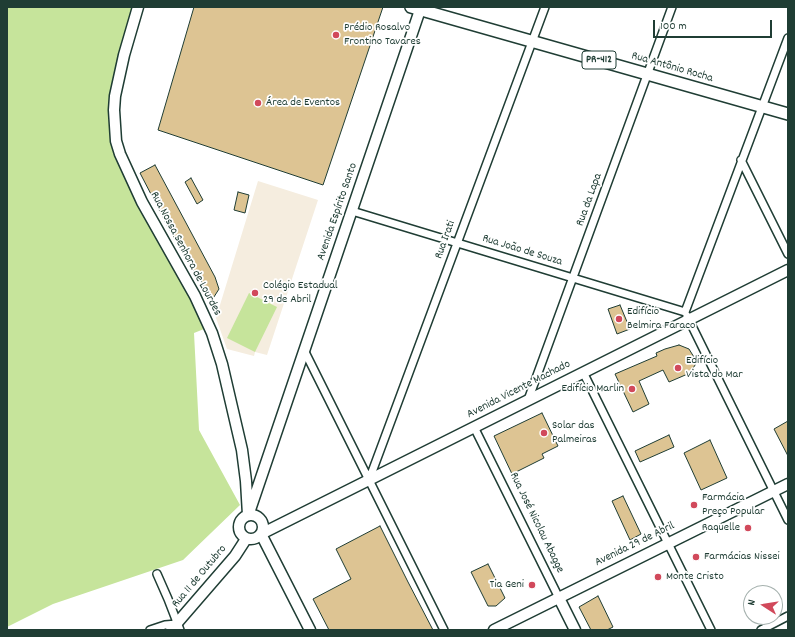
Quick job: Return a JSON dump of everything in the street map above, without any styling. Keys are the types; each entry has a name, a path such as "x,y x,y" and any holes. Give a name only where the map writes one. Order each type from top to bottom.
{"main road":[{"name":"Rua Nossa Senhora de Lourdes","path":"138,7 127,43 115,96 114,125 120,154 142,202 195,296 212,333 222,364 242,450 248,516"},
{"name":"Rua Antônio Rocha","path":"418,8 788,114"},
{"name":"Avenida Espírito Santo","path":"248,516 352,211 418,8"},
{"name":"Avenida Vicente Machado","path":"261,534 583,372 687,316 788,270"},
{"name":"Avenida 29 de Abril","path":"494,630 788,484"},
{"path":"248,516 256,516 262,522 263,526 261,534 253,540 240,534 239,526 242,519 248,516"},
{"path":"261,534 310,630"},
{"name":"Rua 11 de Outubro","path":"176,628 235,556 246,538"},
{"name":"Rua José Nicolau Abagge","path":"559,598 575,630"}],"street":[{"name":"Rua Irati","path":"369,480 545,7"},
{"name":"Rua da Lapa","path":"528,400 672,7"},
{"path":"788,38 741,160 687,316 788,520"},
{"path":"741,160 788,254"},
{"name":"Rua João de Souza","path":"352,211 573,278 687,316"},
{"path":"304,350 444,630"},
{"path":"583,372 711,630"},
{"name":"Rua José Nicolau Abagge","path":"474,427 559,598"},
{"path":"150,630 164,625 176,628 168,599 156,574"},
{"path":"761,630 788,616"}],"shaded area":[{"name":"Colégio Estadual 29 de Abril","path":"258,181 318,200 267,355 255,352 254,356 227,349 216,318"}],"green space":[{"path":"7,7 133,7 117,67 117,153 209,327 194,333 199,430 240,505 183,560 53,604 7,627"},
{"path":"249,293 277,307 255,352 227,338"}],"building":[{"name":"Área de Eventos","path":"194,7 383,7 323,185 158,130"},
{"path":"155,165 215,277 219,289 212,300 208,290 206,291 197,272 195,273 168,227 140,173"},
{"path":"191,178 203,200 197,204 185,182"},
{"path":"238,192 249,195 245,213 234,210"},
{"name":"Edifício Belmira Faraco","path":"620,305 630,329 617,334 608,309"},
{"path":"679,345 689,349 697,362 690,373 669,382 663,370 639,381 649,404 633,412 615,374 657,356 656,353"},
{"path":"542,413 558,446 542,454 544,458 512,474 494,436"},
{"path":"788,421 788,456 774,429"},
{"path":"669,435 674,447 640,462 635,451"},
{"path":"710,440 727,478 701,490 684,453"},
{"path":"623,496 641,534 630,540 612,501"},
{"path":"380,526 433,630 329,630 313,599 351,579 336,549"},
{"path":"488,564 505,598 496,606 488,606 471,572"},
{"path":"598,596 613,627 607,630 591,630 579,607"}],"place":[{"name":"Prédio Rosalvo Frontino Tavares","path":"336,35"},
{"name":"Área de Eventos","path":"258,103"},
{"name":"Colégio Estadual 29 de Abril","path":"255,293"},
{"name":"Edifício Belmira Faraco","path":"619,319"},
{"name":"Edifício Vista do Mar","path":"678,368"},
{"name":"Edifício Marlin","path":"632,389"},
{"name":"Solar das Palmeiras","path":"544,433"},
{"name":"Farmácia Preço Popular","path":"694,505"},
{"name":"Raquelle","path":"748,528"},
{"name":"Farmácias Nissei","path":"696,557"},
{"name":"Monte Cristo","path":"658,577"},
{"name":"Tia Geni","path":"532,585"}]}
